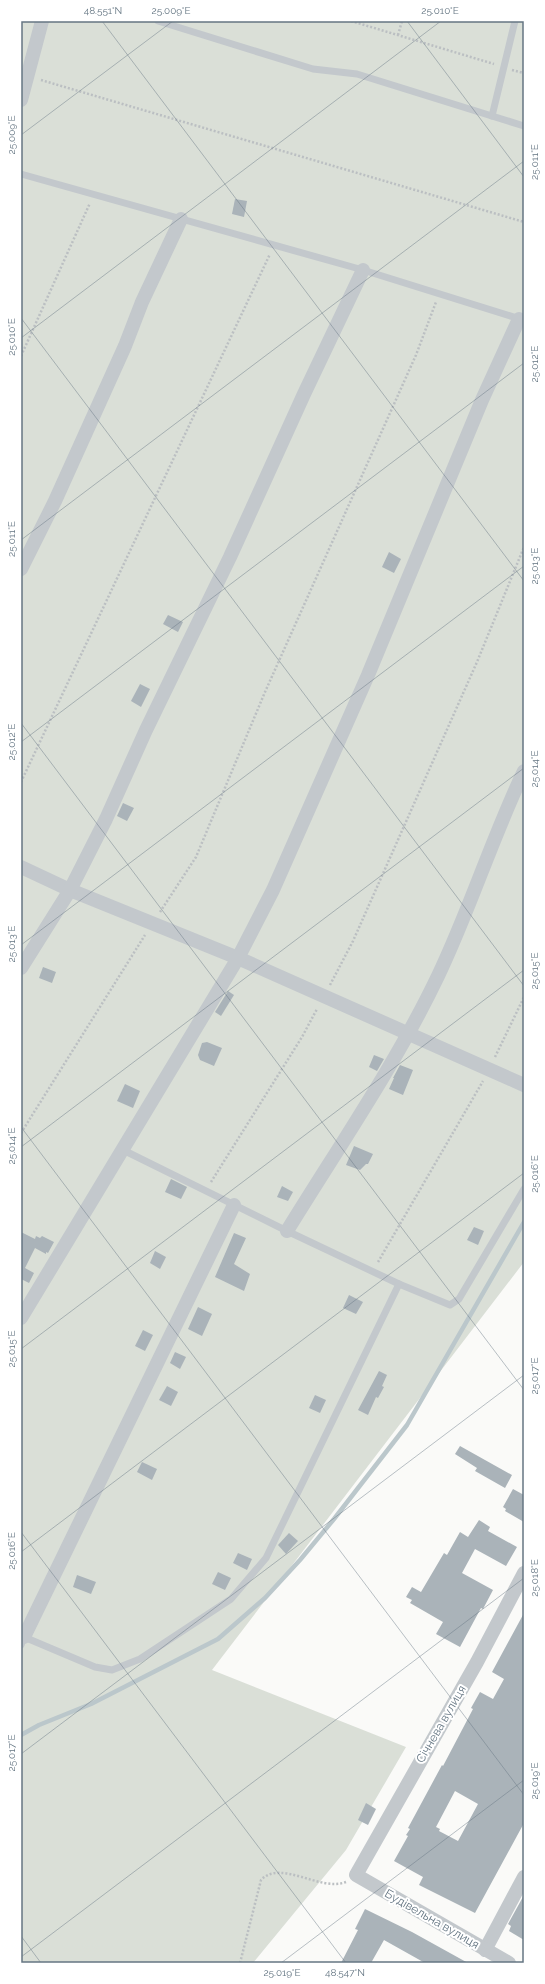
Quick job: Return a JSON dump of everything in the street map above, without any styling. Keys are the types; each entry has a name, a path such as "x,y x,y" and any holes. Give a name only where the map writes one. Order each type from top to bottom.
{"street":[{"path":"21,100 42,21"},
{"path":"21,569 55,501 125,346 142,302 181,219"},
{"path":"21,968 70,890 106,819 149,723 230,557 362,270"},
{"path":"21,1318 238,958 273,890 368,675 482,400 522,320"},
{"path":"287,1231 408,1034 455,938 504,812 524,771"},
{"path":"21,867 70,890 238,958 489,1071 524,1085"},
{"path":"23,1641 234,1205"},
{"name":"Січнева вулиця","path":"356,1875 477,1662 524,1573"},
{"name":"Будівельна вулиця","path":"356,1875 509,1963"},
{"path":"485,1950 524,1877"}],"lane":[{"path":"158,21 313,69 357,74 524,126"},
{"path":"492,116 515,21"},
{"path":"21,174 362,270 522,320"},
{"path":"123,1150 287,1231 445,1304 455,1303 524,1189"},
{"path":"23,1641 95,1668 112,1670 140,1659 231,1599 266,1558 399,1284"}],"path":[{"path":"351,21 524,73"},
{"path":"398,35 402,21"},
{"path":"27,76 524,222"},
{"path":"21,356 93,194"},
{"path":"21,782 274,245"},
{"path":"21,1133 152,923 196,856 265,692 416,355 440,294"},
{"path":"206,1191 302,1037 362,920 477,662 524,547"},
{"path":"372,1271 489,1071 524,997"},
{"path":"240,1963 261,1880 266,1875 282,1873 326,1884 339,1885 356,1875"}],"shaded area":[{"path":"21,21 524,21 524,1262 212,1670 406,1747 346,1850 253,1963 21,1963"}],"building":[{"path":"235,199 247,201 244,217 232,214"},
{"path":"389,552 401,559 394,573 382,567"},
{"path":"168,615 183,622 178,632 163,624"},
{"path":"140,684 150,689 141,707 131,701"},
{"path":"123,803 134,808 127,821 117,816"},
{"path":"43,967 56,972 52,983 39,978"},
{"path":"228,991 234,995 221,1016 215,1012"},
{"path":"207,1042 222,1048 214,1066 200,1060 198,1055 202,1043"},
{"path":"374,1055 384,1059 377,1071 369,1067"},
{"path":"400,1065 413,1070 403,1095 389,1089"},
{"path":"125,1084 140,1091 133,1108 117,1101"},
{"path":"354,1146 373,1154 368,1164 360,1170 346,1165"},
{"path":"171,1179 187,1187 181,1199 165,1192"},
{"path":"282,1186 293,1192 288,1201 277,1197"},
{"path":"474,1227 484,1231 478,1245 467,1240"},
{"path":"21,1232 35,1239 36,1236 40,1238 42,1236 54,1242 46,1254 35,1248 25,1268 34,1273 29,1283 21,1279"},
{"path":"234,1233 246,1238 234,1264 250,1274 244,1291 215,1277"},
{"path":"155,1251 166,1257 160,1269 150,1263"},
{"path":"349,1295 363,1302 356,1314 343,1308"},
{"path":"198,1307 212,1314 202,1336 188,1329"},
{"path":"143,1330 153,1335 145,1351 135,1346"},
{"path":"175,1352 186,1357 180,1369 170,1363"},
{"path":"379,1371 387,1375 382,1386 384,1387 378,1398 376,1397 368,1415 358,1410"},
{"path":"167,1386 178,1392 171,1406 159,1400"},
{"path":"315,1395 326,1400 320,1413 309,1408"},
{"path":"460,1446 512,1475 505,1488 475,1471 477,1468 455,1454"},
{"path":"142,1462 157,1469 152,1480 137,1472"},
{"path":"513,1489 524,1495 524,1522 505,1511 506,1509 503,1507"},
{"path":"479,1520 490,1527 488,1531 517,1547 506,1566 475,1549 462,1573 493,1590 483,1609 481,1608 460,1647 436,1634 443,1622 410,1603 412,1600 406,1597 412,1587 421,1592 444,1553 447,1555 460,1532 468,1537"},
{"path":"289,1533 298,1541 286,1554 278,1545"},
{"path":"238,1553 252,1559 247,1570 233,1563"},
{"path":"218,1572 231,1578 225,1590 212,1584"},
{"path":"77,1575 96,1582 91,1594 73,1587"},
{"path":"524,1613 524,1823 475,1913 419,1885 423,1877 394,1861 408,1836 406,1835 410,1829 408,1828 442,1765 443,1766 473,1709 471,1708 480,1692 493,1699 504,1679 492,1672","holes":["455,1791 478,1804 458,1841 439,1831 440,1829 436,1827"]},
{"path":"366,1803 376,1809 368,1825 358,1820"},
{"path":"524,1895 524,1940 509,1931 511,1926 508,1924"},
{"path":"365,1909 412,1932 468,1963 425,1963 384,1940 371,1963 341,1963 358,1930 355,1929"}],"waterway":[{"path":"21,1735 39,1725 91,1704 218,1639 265,1598 300,1560 334,1519 407,1425 524,1222"}]}
